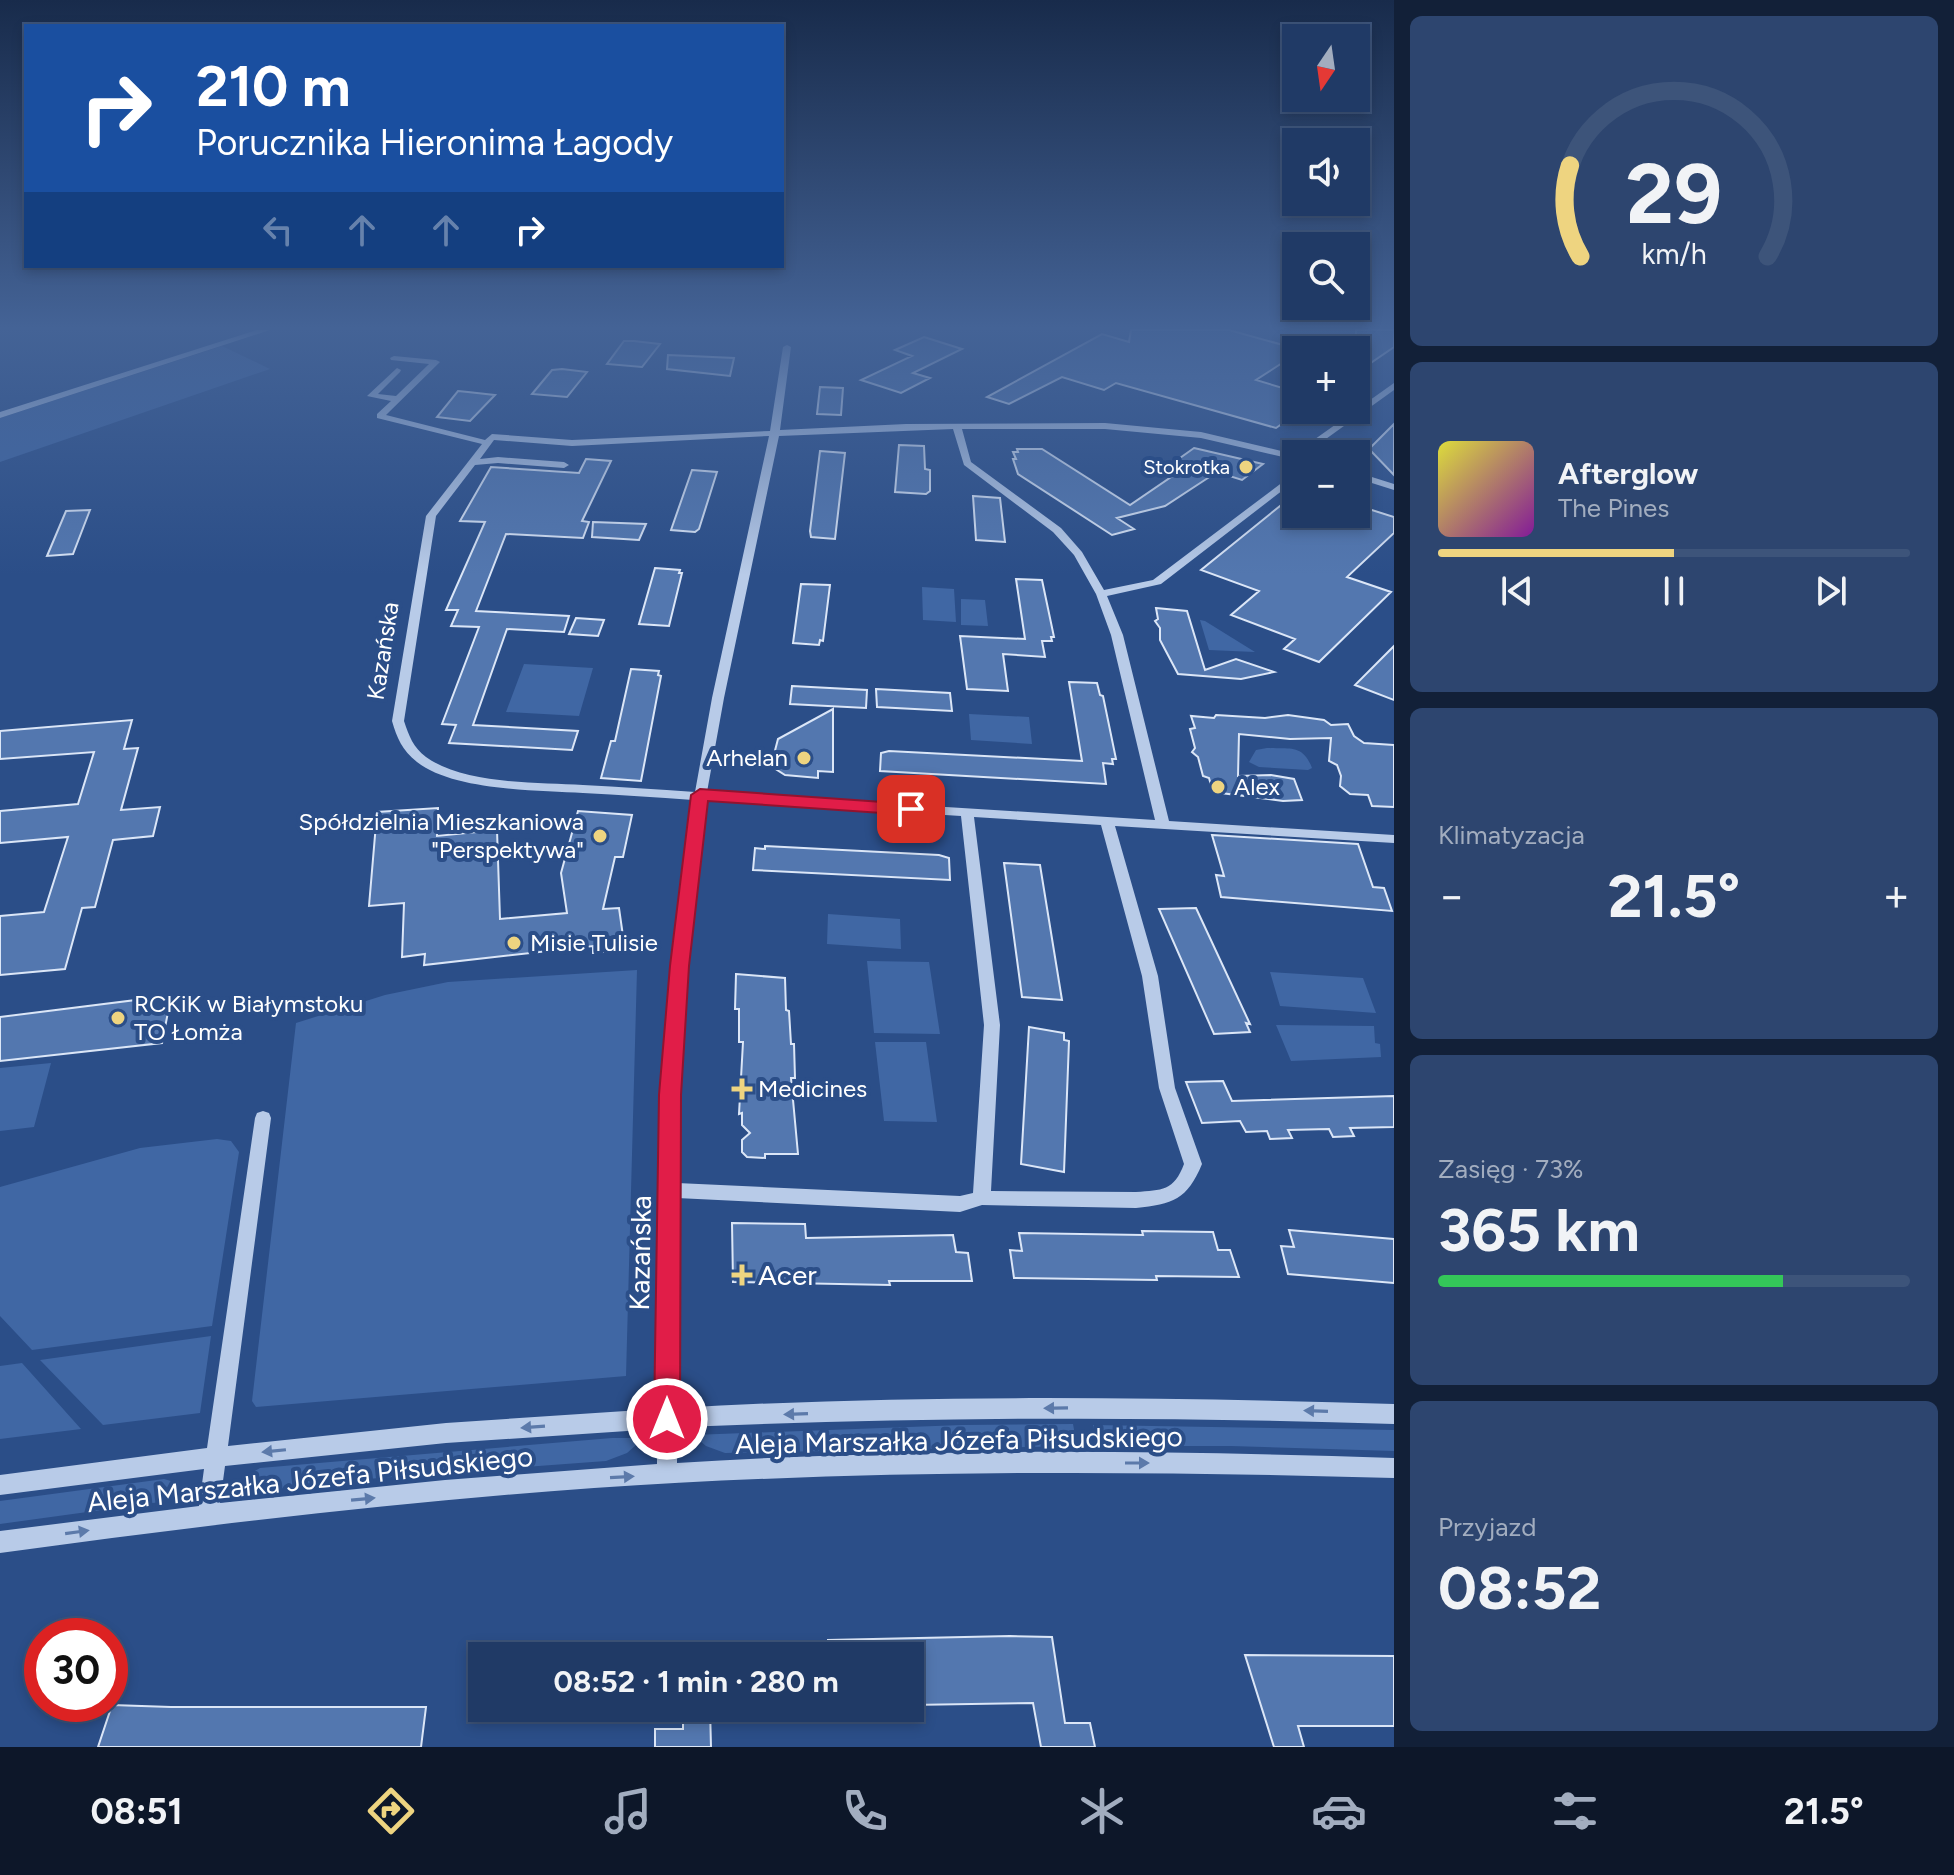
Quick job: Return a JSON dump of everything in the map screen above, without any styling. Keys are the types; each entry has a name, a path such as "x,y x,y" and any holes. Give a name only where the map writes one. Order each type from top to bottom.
{"street":[{"path":"385,412 380,416 490,440 572,443 957,426 1140,428 1201,435 1282,453"},
{"name":"Kazańska","path":"667,1474 669,1190 675,1011 700,795 779,412"},
{"path":"1319,440 1359,412"},
{"path":"957,426 967,463 1045,519 1078,554 1095,581 1117,635 1163,825"},
{"name":"Kazańska","path":"490,440 437,505 428,526 399,712 399,730 405,744 439,768 486,781 700,795"},
{"path":"472,463 491,460 564,465"},
{"path":"1370,479 1394,487"},
{"path":"1101,594 1157,582 1282,486"},
{"path":"1095,581 1120,588"},
{"path":"700,795 1394,839"},
{"path":"967,813 992,1012 982,1198"},
{"path":"669,1190 960,1204 982,1198 1160,1198 1176,1192 1191,1173 1193,1158 1163,1072 1150,976 1107,822"},
{"path":"208,1514 263,1118"},
{"name":"Aleja Marszałka Józefa Piłsudskiego","path":"0,1485 217,1457 446,1433 667,1419 1079,1408 1258,1409 1394,1414"},
{"name":"Aleja Marszałka Józefa Piłsudskiego","path":"0,1542 208,1514 667,1474 1029,1463 1394,1468"}],"shaded area":[{"path":"20,412 147,412 0,462 0,418"},
{"path":"922,587 954,589 956,622 923,620"},
{"path":"961,599 985,600 988,626 961,625"},
{"path":"1200,620 1205,621 1255,652 1209,650"},
{"path":"524,664 593,668 579,716 506,712"},
{"path":"969,714 1029,717 1032,744 971,740"},
{"path":"1256,750 1300,751 1312,768 1259,767 1249,762"},
{"path":"828,914 900,919 901,949 827,944"},
{"path":"867,961 929,962 940,1034 874,1033"},
{"path":"637,970 626,1376 256,1407 252,1401 296,1023 385,995 448,982"},
{"path":"1270,972 1363,978 1376,1013 1280,1006"},
{"path":"1276,1025 1374,1026 1375,1043 1380,1044 1381,1057 1291,1061"},
{"path":"875,1042 926,1042 937,1122 884,1121"},
{"path":"51,1063 34,1127 0,1131 0,1068"},
{"path":"217,1139 231,1141 239,1152 212,1326 32,1350 0,1316 0,1187 140,1148"},
{"path":"211,1336 200,1413 103,1425 40,1360"},
{"path":"22,1363 81,1429 0,1439 0,1366"},
{"path":"1073,1424 1077,1446 725,1453 706,1446 693,1435 962,1425"},
{"path":"1093,1425 1394,1430 1394,1451 1097,1446"},
{"path":"612,1438 644,1438 627,1453 606,1461 353,1480 259,1491 247,1487 250,1474 260,1468"},
{"path":"164,1479 171,1481 172,1490 160,1502 0,1524 0,1501"}],"building":[{"path":"441,412 479,412 470,421 437,417"},
{"path":"817,412 841,412 841,415 817,414"},
{"path":"1217,412 1282,412 1282,424 1276,428"},
{"path":"1394,424 1394,475 1370,450"},
{"path":"899,445 924,446 925,469 930,470 930,491 926,494 895,492"},
{"path":"1194,448 1263,464 1242,480 1217,472 1165,506 1117,518 1134,529 1112,535 1018,474 1013,459 1016,459 1013,452 1018,452 1017,449 1042,449 1130,505 1171,477 1159,473"},
{"path":"820,451 845,453 835,539 811,537"},
{"path":"586,459 611,461 582,521 589,522 583,538 506,534 476,611 569,616 564,632 507,629 473,725 578,731 572,750 449,743 456,725 442,724 479,627 451,626 458,610 446,610 485,522 460,521 491,467 579,473"},
{"path":"692,470 717,472 699,529 695,532 671,530"},
{"path":"973,496 1000,498 1005,542 976,540"},
{"path":"1282,504 1282,528 1370,528 1370,509 1394,517 1394,533 1347,577 1391,592 1319,662 1284,649 1295,639 1231,615 1259,591 1201,570"},
{"path":"90,510 73,554 47,556 66,511"},
{"path":"593,522 646,524 639,540 592,537"},
{"path":"655,568 680,570 679,573 682,573 669,626 639,624"},
{"path":"1016,579 1042,580 1054,637 1051,637 1052,641 1042,641 1045,657 1003,654 1008,691 967,689 960,636 1025,639"},
{"path":"801,584 830,585 823,641 820,640 819,645 793,643"},
{"path":"1156,608 1187,611 1205,670 1236,659 1274,672 1241,679 1178,674 1160,640 1160,628 1155,621 1158,619"},
{"path":"576,618 604,620 598,636 569,634"},
{"path":"1394,646 1394,700 1355,685"},
{"path":"631,669 659,671 658,675 661,676 641,781 601,778 611,741 615,741"},
{"path":"1069,682 1097,683 1103,696 1116,759 1112,759 1113,764 1103,763 1106,784 880,771 881,753 889,751 1082,761"},
{"path":"792,686 867,690 866,708 790,704"},
{"path":"876,689 950,693 952,711 877,707"},
{"name":"Arhelan","path":"833,709 833,772 818,771 818,778 785,775 771,766 778,739"},
{"path":"1216,715 1265,718 1288,715 1324,720 1331,725 1348,724 1354,736 1364,743 1394,745 1394,807 1372,806 1368,795 1350,794 1340,786 1341,776 1337,765 1329,761 1331,738 1290,739 1239,734 1238,776 1271,775 1294,779 1302,800 1283,801 1213,792 1209,778 1203,776 1198,757 1192,752 1195,748 1190,729 1195,728 1191,716 1214,718"},
{"path":"132,720 124,749 138,748 121,810 160,807 153,836 113,840 95,907 82,908 65,969 0,975 0,916 44,912 68,837 0,843 0,811 78,804 94,752 0,759 0,731"},
{"path":"438,808 437,836 497,830 500,919 567,913 561,873 578,811 632,815 623,857 615,857 603,909 619,908 625,950 593,953 593,946 424,965 425,954 402,957 404,903 369,906 377,812"},
{"path":"1212,835 1358,844 1373,887 1384,888 1392,911 1221,897 1216,875 1224,876"},
{"path":"765,846 939,855 949,858 950,880 753,870 755,848 765,849"},
{"path":"1004,863 1040,865 1062,1000 1022,997"},
{"path":"1196,908 1250,1024 1246,1023 1250,1032 1214,1034 1159,909"},
{"path":"736,974 785,978 786,1010 789,1011 791,1044 794,1044 795,1078 791,1078 798,1154 765,1154 765,1158 747,1157 742,1152 742,1140 750,1133 742,1125 742,1113 739,1114 743,1042 739,1042 739,1009 735,1009"},
{"name":"RCKiK w Białymstoku TO Łomża","path":"152,998 150,1009 169,1007 162,1043 0,1061 0,1017"},
{"path":"1029,1027 1064,1033 1064,1040 1069,1041 1064,1172 1021,1164"},
{"path":"1223,1081 1232,1101 1394,1096 1394,1127 1350,1128 1354,1136 1333,1137 1329,1129 1288,1130 1292,1138 1270,1139 1267,1131 1246,1132 1240,1121 1202,1123 1186,1082"},
{"path":"732,1223 805,1224 806,1238 953,1235 956,1252 968,1253 972,1281 889,1281 890,1285 733,1282"},
{"path":"1289,1230 1394,1239 1394,1283 1288,1274 1281,1246 1294,1247"},
{"path":"1142,1231 1213,1232 1218,1250 1230,1250 1239,1277 1156,1276 1157,1280 1014,1278 1010,1250 1022,1251 1019,1233 1143,1235"},
{"path":"1052,1637 1065,1723 1090,1723 1095,1747 1041,1747 1033,1703 924,1705 924,1642 828,1640"},
{"path":"1245,1655 1394,1656 1394,1726 1298,1726 1304,1747 1274,1747"},
{"path":"128,1706 426,1707 421,1747 98,1747 106,1722 128,1722"},
{"path":"683,1722 710,1722 711,1747 655,1747 655,1729 683,1729"}],"place":[{"name":"Stokrotka","path":"1246,467"},
{"name":"Arhelan","path":"804,758"},
{"name":"Alex","path":"1218,787"},
{"name":"Spółdzielnia Mieszkaniowa \"Perspektywa\"","path":"600,836"},
{"name":"Misie Tulisie","path":"514,943"},
{"name":"RCKiK w Białymstoku TO Łomża","path":"118,1018"},
{"name":"Medicines","path":"742,1089"},
{"name":"Acer","path":"742,1275"}],"route":[{"path":"667,1419 670,1095 679,966 700,795 911,809"}]}
